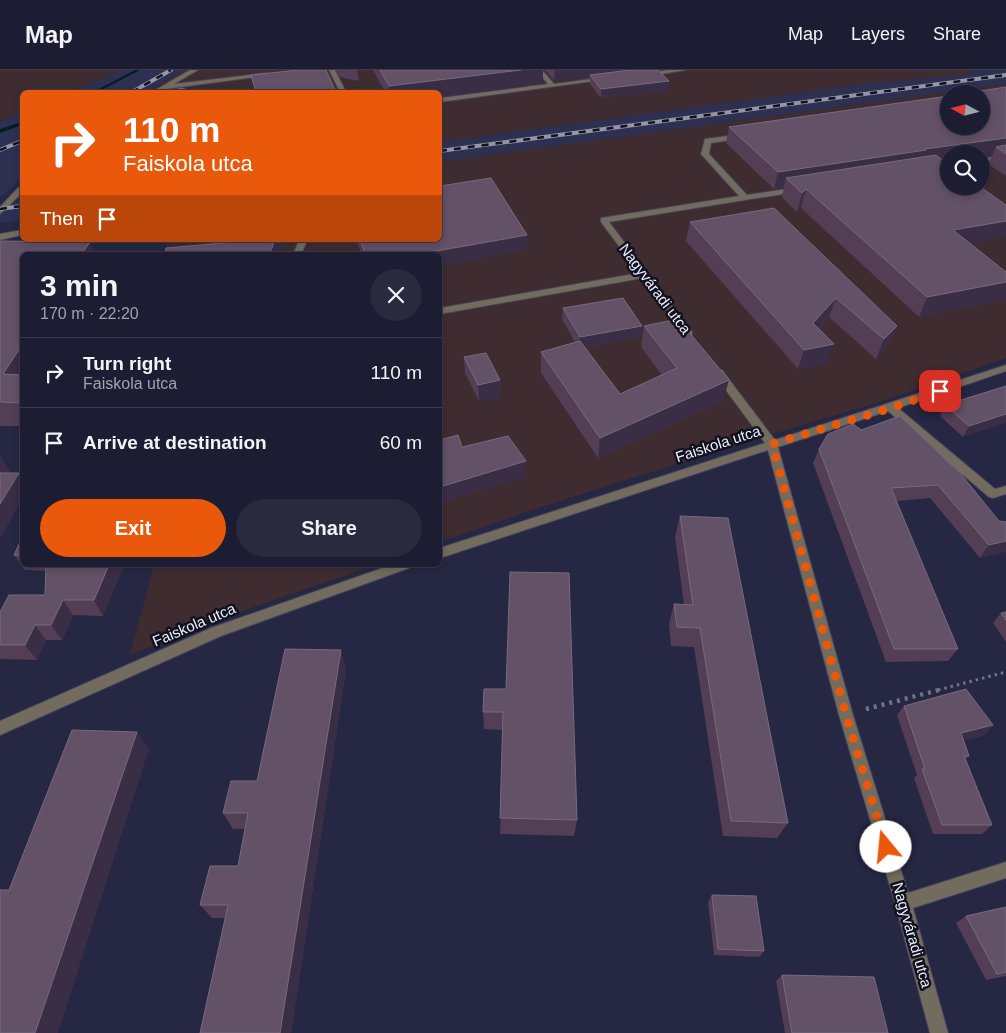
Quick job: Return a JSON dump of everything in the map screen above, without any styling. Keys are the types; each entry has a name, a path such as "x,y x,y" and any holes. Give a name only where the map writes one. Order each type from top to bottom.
{"street":[{"path":"159,90 195,70"},
{"path":"332,70 342,90"},
{"path":"539,70 553,86"},
{"path":"637,76 683,70"},
{"path":"166,87 272,74"},
{"path":"442,100 618,78"},
{"path":"746,136 708,141 705,154 745,198 813,187"},
{"path":"990,160 1006,157"},
{"path":"0,212 20,191"},
{"name":"Nagyváradi utca","path":"697,344 604,220 745,198"},
{"path":"0,237 20,233"},
{"path":"298,252 302,243"},
{"path":"442,311 645,276"},
{"name":"Nagyváradi utca","path":"714,368 772,444 846,715 903,903 939,1033"},
{"name":"Faiskola utca","path":"442,552 536,519 891,408 1006,368"},
{"path":"891,408 993,494 1006,490"},
{"name":"Faiskola utca","path":"0,728 216,632 399,567"},
{"path":"903,903 1006,870"}],"path":[{"path":"846,715 1006,672"}],"shaded area":[{"path":"0,70 121,70 75,90 20,90 20,113 0,121"},
{"path":"121,70 184,70 149,90 75,90"},
{"path":"184,70 969,70 973,73 854,85 442,142 442,90 149,90"},
{"path":"964,70 1006,70 1006,84 990,86 940,85 940,93 442,162 442,142"},
{"path":"1006,84 1006,358 886,400 755,439 532,510 442,541 442,252 165,252 167,242 442,242 442,162 940,93 940,135 990,135 990,86"},
{"path":"20,113 20,180 0,198 0,121"},
{"path":"20,201 20,220 0,223 0,204"},
{"path":"153,567 369,567 208,623 130,655"}],"building":[{"path":"298,70 326,70 335,90 255,90 251,75"},
{"path":"380,70 521,70 389,86"},
{"path":"630,70 658,70 669,81 601,89 590,75"},
{"path":"1006,87 1006,138 954,145 940,145 940,147 926,150 778,172 729,127 940,97 940,135 990,135 990,89"},
{"path":"1006,145 1006,154 996,147"},
{"path":"936,155 940,158 940,195 990,194 1006,205 1006,221 953,230 1006,272 1006,282 927,297 806,189 802,193 786,178"},
{"path":"491,178 527,235 431,252 365,252 361,242 442,242 442,186"},
{"path":"774,208 897,326 884,339 836,298 813,323 834,344 804,350 690,222"},
{"path":"0,241 90,242 83,252 20,252 20,348 3,374 20,375 20,403 0,402"},
{"path":"234,242 274,242 270,252 165,252 166,248"},
{"path":"623,298 642,326 580,337 563,308"},
{"path":"678,319 729,380 600,438 541,352 580,341 620,394 677,368 644,326"},
{"path":"486,353 500,380 478,385 464,357"},
{"path":"1006,386 1006,414 969,426 945,405"},
{"path":"900,416 961,474 999,521 1006,522 1006,541 989,545 938,485 891,488 958,649 894,649 819,449 828,434 853,424 861,430"},
{"path":"458,435 462,447 508,436 526,461 442,486 442,439"},
{"path":"0,473 19,473 0,504"},
{"path":"680,516 728,518 788,823 731,821 700,628 677,627 674,604 693,605"},
{"path":"20,542 20,555 14,555"},
{"path":"46,567 108,567 94,600 63,600 51,625 35,625 25,645 0,645 0,612 9,595 45,595"},
{"path":"510,572 569,573 577,820 500,818 503,712 483,712 484,689 506,689"},
{"path":"1006,612 1006,620 1001,613"},
{"path":"285,649 341,650 280,1033 200,1033 228,905 200,905 210,866 238,866 248,813 223,813 231,781 257,781"},
{"path":"966,689 993,725 961,733 969,756 964,756 992,825 942,825 922,769 925,769 904,706"},
{"path":"72,730 137,732 35,1033 0,1033 0,890 9,890"},
{"path":"712,895 756,896 764,951 718,949"},
{"path":"1006,907 1006,972 997,974 966,916"},
{"path":"782,975 874,977 888,1033 792,1033"}],"waterway":[{"path":"99,90 138,70"},
{"path":"0,131 20,124"}],"railway":[{"path":"136,90 171,70"},
{"path":"442,151 1006,75"},
{"path":"0,150 20,142"},
{"path":"0,209 20,206"}],"route":[{"path":"886,847 846,715 772,444 940,391"}]}
